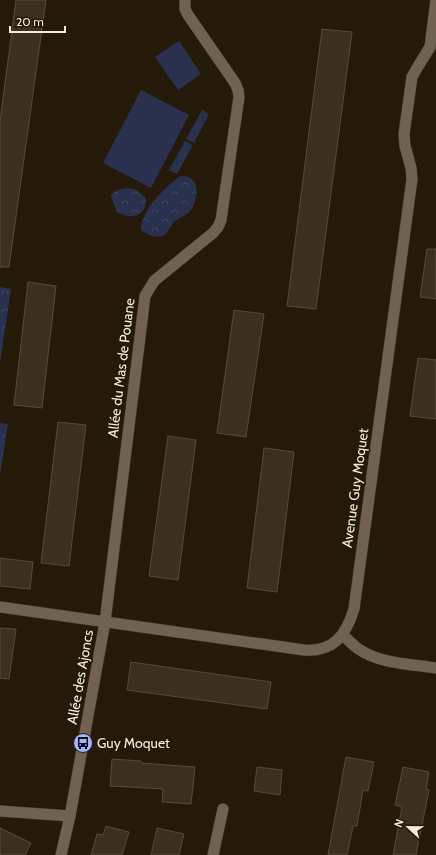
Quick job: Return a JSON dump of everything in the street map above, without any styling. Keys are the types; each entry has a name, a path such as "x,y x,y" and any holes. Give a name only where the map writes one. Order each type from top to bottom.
{"street":[{"name":"Allée du Mas de Pouane","path":"105,622 145,296 154,281 214,233 218,227 221,220 239,97 238,90 234,83 188,15 185,9 185,0"},
{"name":"Avenue Guy Moquet","path":"0,607 312,651 328,647 343,635 354,609 412,179 412,168 405,146 404,134 412,77 416,68 430,47 436,0"},
{"name":"Allée des Ajoncs","path":"61,855 70,816 105,622"},
{"path":"343,635 356,647 375,657 436,668"},
{"path":"213,855 222,809"},
{"path":"0,811 70,816"}],"green space":[{"path":"179,41 201,74 178,90 155,57"},
{"path":"141,90 189,115 151,188 103,163"},
{"path":"202,110 209,114 194,143 186,139"},
{"path":"185,141 193,145 177,174 169,170"},
{"path":"180,176 191,179 194,182 197,192 195,203 190,211 177,219 171,225 166,234 162,236 153,236 147,234 141,230 145,214 161,193"},
{"path":"128,188 137,190 146,198 144,209 137,215 127,216 117,212 111,197 116,191"},
{"path":"0,287 11,289 0,363"},
{"path":"0,423 8,424 0,475"}],"building":[{"path":"16,0 46,0 9,267 0,267 0,121"},
{"path":"322,29 352,32 316,309 287,306"},
{"path":"427,249 436,249 436,299 420,297"},
{"path":"28,282 56,286 42,408 14,405"},
{"path":"234,310 264,314 246,437 217,433"},
{"path":"418,358 436,360 436,419 410,416"},
{"path":"58,422 86,425 69,566 41,563"},
{"path":"168,436 196,440 178,580 149,576"},
{"path":"264,448 294,452 277,592 247,588"},
{"path":"0,558 33,562 30,589 0,586"},
{"path":"0,628 16,629 9,679 0,678"},
{"path":"131,662 271,682 267,709 127,690"},
{"path":"346,757 374,762 368,791 363,790 357,826 353,826 347,855 328,855"},
{"path":"112,759 195,767 191,804 162,802 163,789 110,786"},
{"path":"257,767 282,770 280,795 254,791"},
{"path":"403,767 429,772 426,789 429,790 416,855 393,855 402,807 395,805"},
{"path":"106,826 129,832 122,855 91,855 97,834 103,835"},
{"path":"0,828 31,843 25,855 0,855"},
{"path":"157,828 184,834 179,855 151,855"}],"place":[{"name":"Guy Moquet","path":"83,743"}]}
